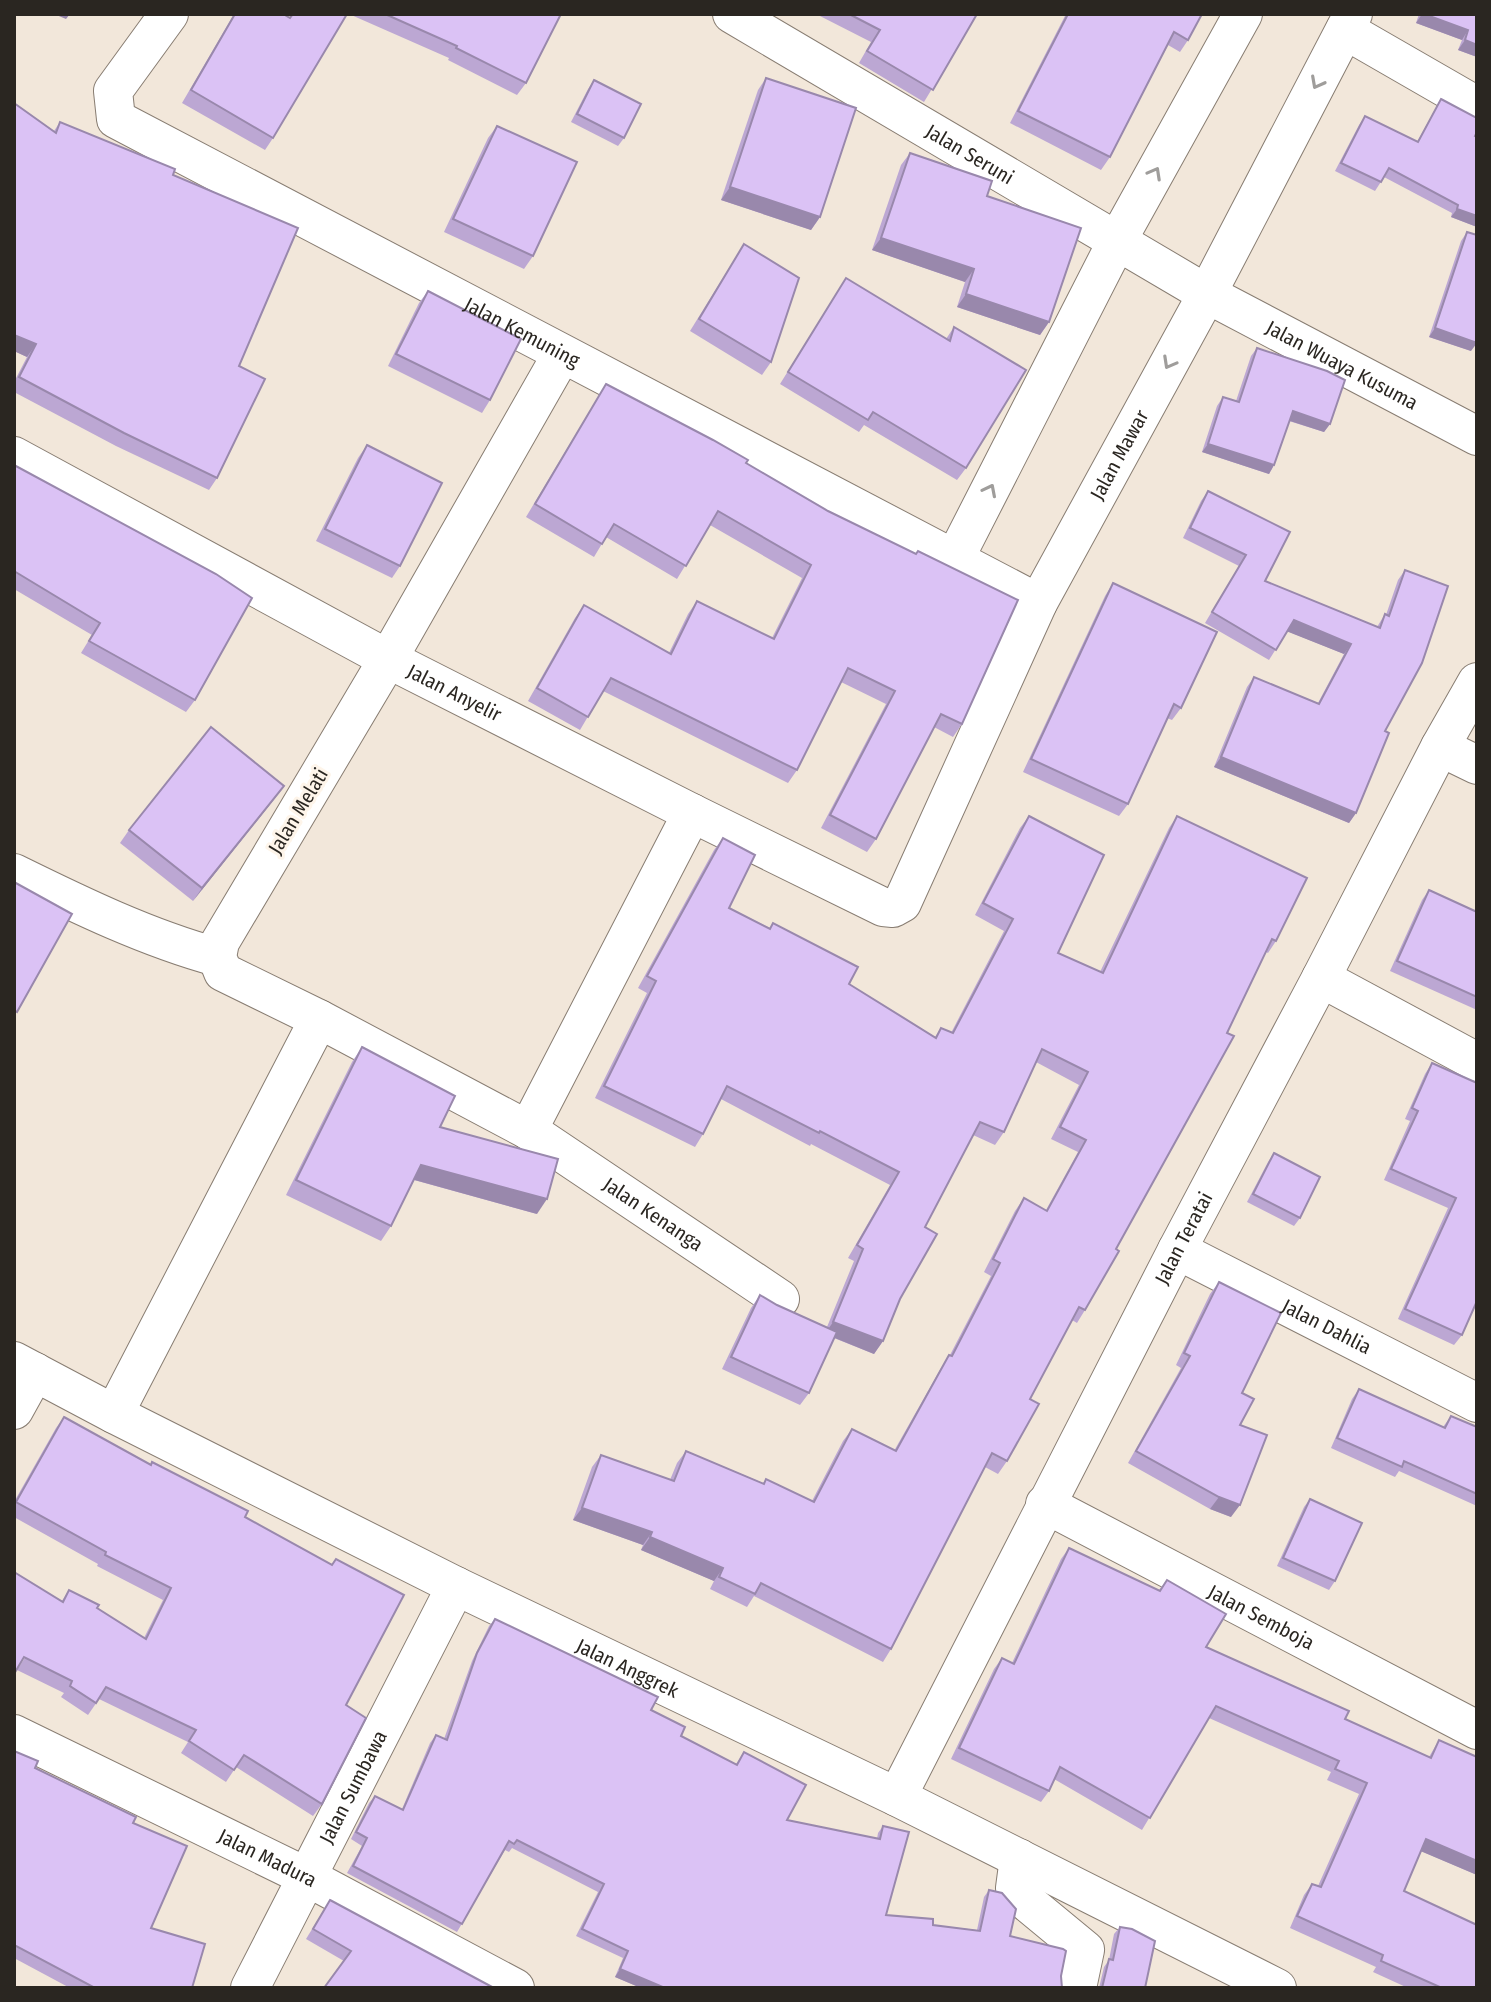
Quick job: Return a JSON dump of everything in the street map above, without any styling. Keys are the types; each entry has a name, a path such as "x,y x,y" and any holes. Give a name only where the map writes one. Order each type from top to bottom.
{"street":[{"name":"Jalan Kemuning","path":"169,14 113,91 116,119 1038,603"},
{"name":"Jalan Seruni","path":"732,14 1207,294"},
{"path":"954,560 1117,241 1243,14"},
{"path":"1349,22 1477,106"},
{"name":"Jalan Mawar","path":"902,903 1038,603 1207,294 1349,22"},
{"name":"Jalan Wuaya Kusuma","path":"1207,294 1477,436"},
{"name":"Jalan Melati","path":"217,957 220,942 388,659 562,354"},
{"name":"Jalan Anyelir","path":"14,456 388,659 692,813 883,907 893,908 902,903"},
{"name":"Jalan Teratai","path":"897,1797 1177,1250 1477,682"},
{"path":"1440,747 1477,765"},
{"path":"14,873 172,943 217,957 223,972 319,1019 528,1130 692,813"},
{"path":"1321,978 1477,1062"},
{"path":"114,1414 319,1019"},
{"name":"Jalan Kenanga","path":"528,1130 780,1299"},
{"name":"Jalan Dahlia","path":"1177,1250 1477,1403"},
{"path":"14,1410 24,1366"},
{"name":"Jalan Anggrek","path":"24,1366 456,1586 897,1797 1250,1979 1277,1988"},
{"name":"Jalan Semboja","path":"1045,1504 1477,1730"},
{"name":"Jalan Sumbawa","path":"250,1988 456,1586"},
{"name":"Jalan Madura","path":"14,1734 307,1877 515,1988"},
{"path":"1019,1858 1015,1888 1022,1898 1085,1950 1077,1988"}],"building":[{"path":"235,14 283,14 290,18 293,14 347,14 273,138 191,90"},
{"path":"385,14 561,14 526,83 457,46"},
{"path":"849,14 977,14 933,90 867,51 880,30"},
{"path":"1068,14 1202,14 1188,40 1174,32 1110,157 1018,111"},
{"path":"1424,14 1477,14 1477,45 1465,40 1468,30"},
{"path":"766,78 856,108 820,217 730,187"},
{"path":"594,80 641,104 624,138 577,114"},
{"path":"1441,99 1477,118 1477,216 1457,209 1458,205 1389,168 1381,182 1341,163 1365,116 1418,142"},
{"path":"14,103 56,133 60,122 175,169 173,175 298,228 239,366 265,379 217,478 19,377 36,344 14,335"},
{"path":"497,126 577,162 533,256 453,219"},
{"path":"910,153 992,181 987,196 1081,228 1049,322 966,294 974,269 881,238"},
{"path":"1467,232 1477,235 1477,343 1435,328"},
{"path":"744,244 799,278 771,362 699,319"},
{"path":"846,278 950,341 954,327 1026,370 966,468 873,412 868,420 788,372"},
{"path":"428,291 521,339 490,400 396,354"},
{"path":"1257,348 1345,380 1330,424 1293,411 1274,465 1208,444 1223,397 1239,402"},
{"path":"606,384 748,460 746,463 828,511 1018,600 962,724 941,714 876,839 830,815 895,691 848,668 797,770 611,678 588,717 537,688 584,605 671,654 697,601 774,639 811,565 718,511 686,566 614,524 602,544 535,504"},
{"path":"367,445 442,483 400,566 325,529"},
{"path":"14,465 216,574 252,598 195,700 89,641 100,623 14,571"},
{"path":"1208,491 1290,532 1265,581 1380,628 1385,614 1389,616 1405,570 1448,586 1422,663 1385,731 1389,733 1356,813 1221,757 1254,677 1319,704 1351,644 1294,620 1276,650 1212,612 1246,555 1190,528"},
{"path":"1113,583 1217,632 1181,708 1174,704 1128,804 1031,759"},
{"path":"211,727 284,786 202,888 129,830"},
{"path":"1029,816 1104,855 1058,953 1103,973 1177,816 1307,878 1276,941 1272,939 1227,1033 1234,1036 1116,1249 1119,1251 1085,1310 1079,1307 1030,1399 1039,1404 1007,1461 992,1453 891,1649 761,1583 755,1594 719,1577 723,1568 650,1537 652,1532 582,1508 601,1455 674,1481 686,1451 764,1484 766,1479 814,1502 852,1429 896,1451 949,1355 952,1356 1000,1263 993,1259 1024,1198 1047,1211 1086,1140 1060,1127 1088,1072 1042,1049 1004,1132 980,1122 925,1227 937,1234 900,1299 883,1341 833,1322 863,1249 857,1245 899,1172 727,1086 703,1134 604,1086 656,981 647,976 723,838 755,855 729,908 770,929 773,923 858,967 849,984 936,1038 941,1028 953,1033 1013,919 983,903"},
{"path":"14,882 72,914 17,1012 14,1010"},
{"path":"1429,890 1477,912 1477,997 1397,961"},
{"path":"362,1047 455,1096 440,1127 558,1159 547,1199 421,1165 391,1226 296,1180"},
{"path":"1432,1063 1477,1083 1477,1301 1462,1335 1405,1309 1456,1198 1391,1169 1418,1111 1412,1108"},
{"path":"1274,1153 1320,1177 1300,1218 1253,1194"},
{"path":"1219,1282 1281,1313 1242,1393 1254,1399 1240,1425 1267,1435 1240,1505 1219,1497 1136,1451 1190,1356 1184,1353"},
{"path":"760,1295 837,1332 809,1393 731,1357"},
{"path":"1359,1389 1445,1428 1451,1416 1477,1427 1477,1494 1404,1461 1402,1467 1337,1438"},
{"path":"64,1417 151,1465 152,1462 248,1511 245,1517 332,1565 336,1559 404,1595 346,1705 366,1718 322,1804 244,1755 234,1770 189,1741 196,1730 106,1687 96,1703 70,1686 72,1681 24,1657 14,1674 14,1572 63,1602 69,1590 99,1605 97,1608 146,1639 171,1588 105,1555 106,1552 16,1502"},
{"path":"1310,1499 1362,1523 1335,1581 1283,1558"},
{"path":"1069,1548 1160,1591 1167,1580 1226,1614 1206,1647 1349,1711 1345,1719 1431,1758 1439,1740 1477,1757 1477,1861 1426,1839 1404,1891 1477,1925 1477,1988 1442,1988 1381,1961 1383,1955 1297,1916 1312,1884 1321,1887 1367,1783 1335,1769 1339,1761 1216,1706 1150,1818 1060,1767 1049,1791 959,1748 1002,1658 1014,1664"},
{"path":"495,1619 658,1697 651,1710 685,1727 681,1736 737,1765 744,1752 806,1785 787,1820 880,1839 883,1826 909,1832 886,1915 933,1919 933,1925 980,1931 989,1890 1002,1893 1016,1909 1010,1936 1066,1951 1062,1988 665,1988 620,1969 628,1951 582,1929 604,1884 517,1840 514,1844 509,1841 462,1924 353,1866 367,1838 356,1832 375,1796 403,1810 436,1735 447,1740 477,1653"},
{"path":"14,1751 38,1761 35,1768 136,1817 133,1823 187,1846 151,1928 205,1944 192,1988 95,1988 14,1945"},
{"path":"330,1900 494,1988 324,1988 351,1951 313,1929"},
{"path":"1120,1927 1132,1929 1155,1941 1145,1988 1102,1988 1109,1959 1113,1960"}]}
